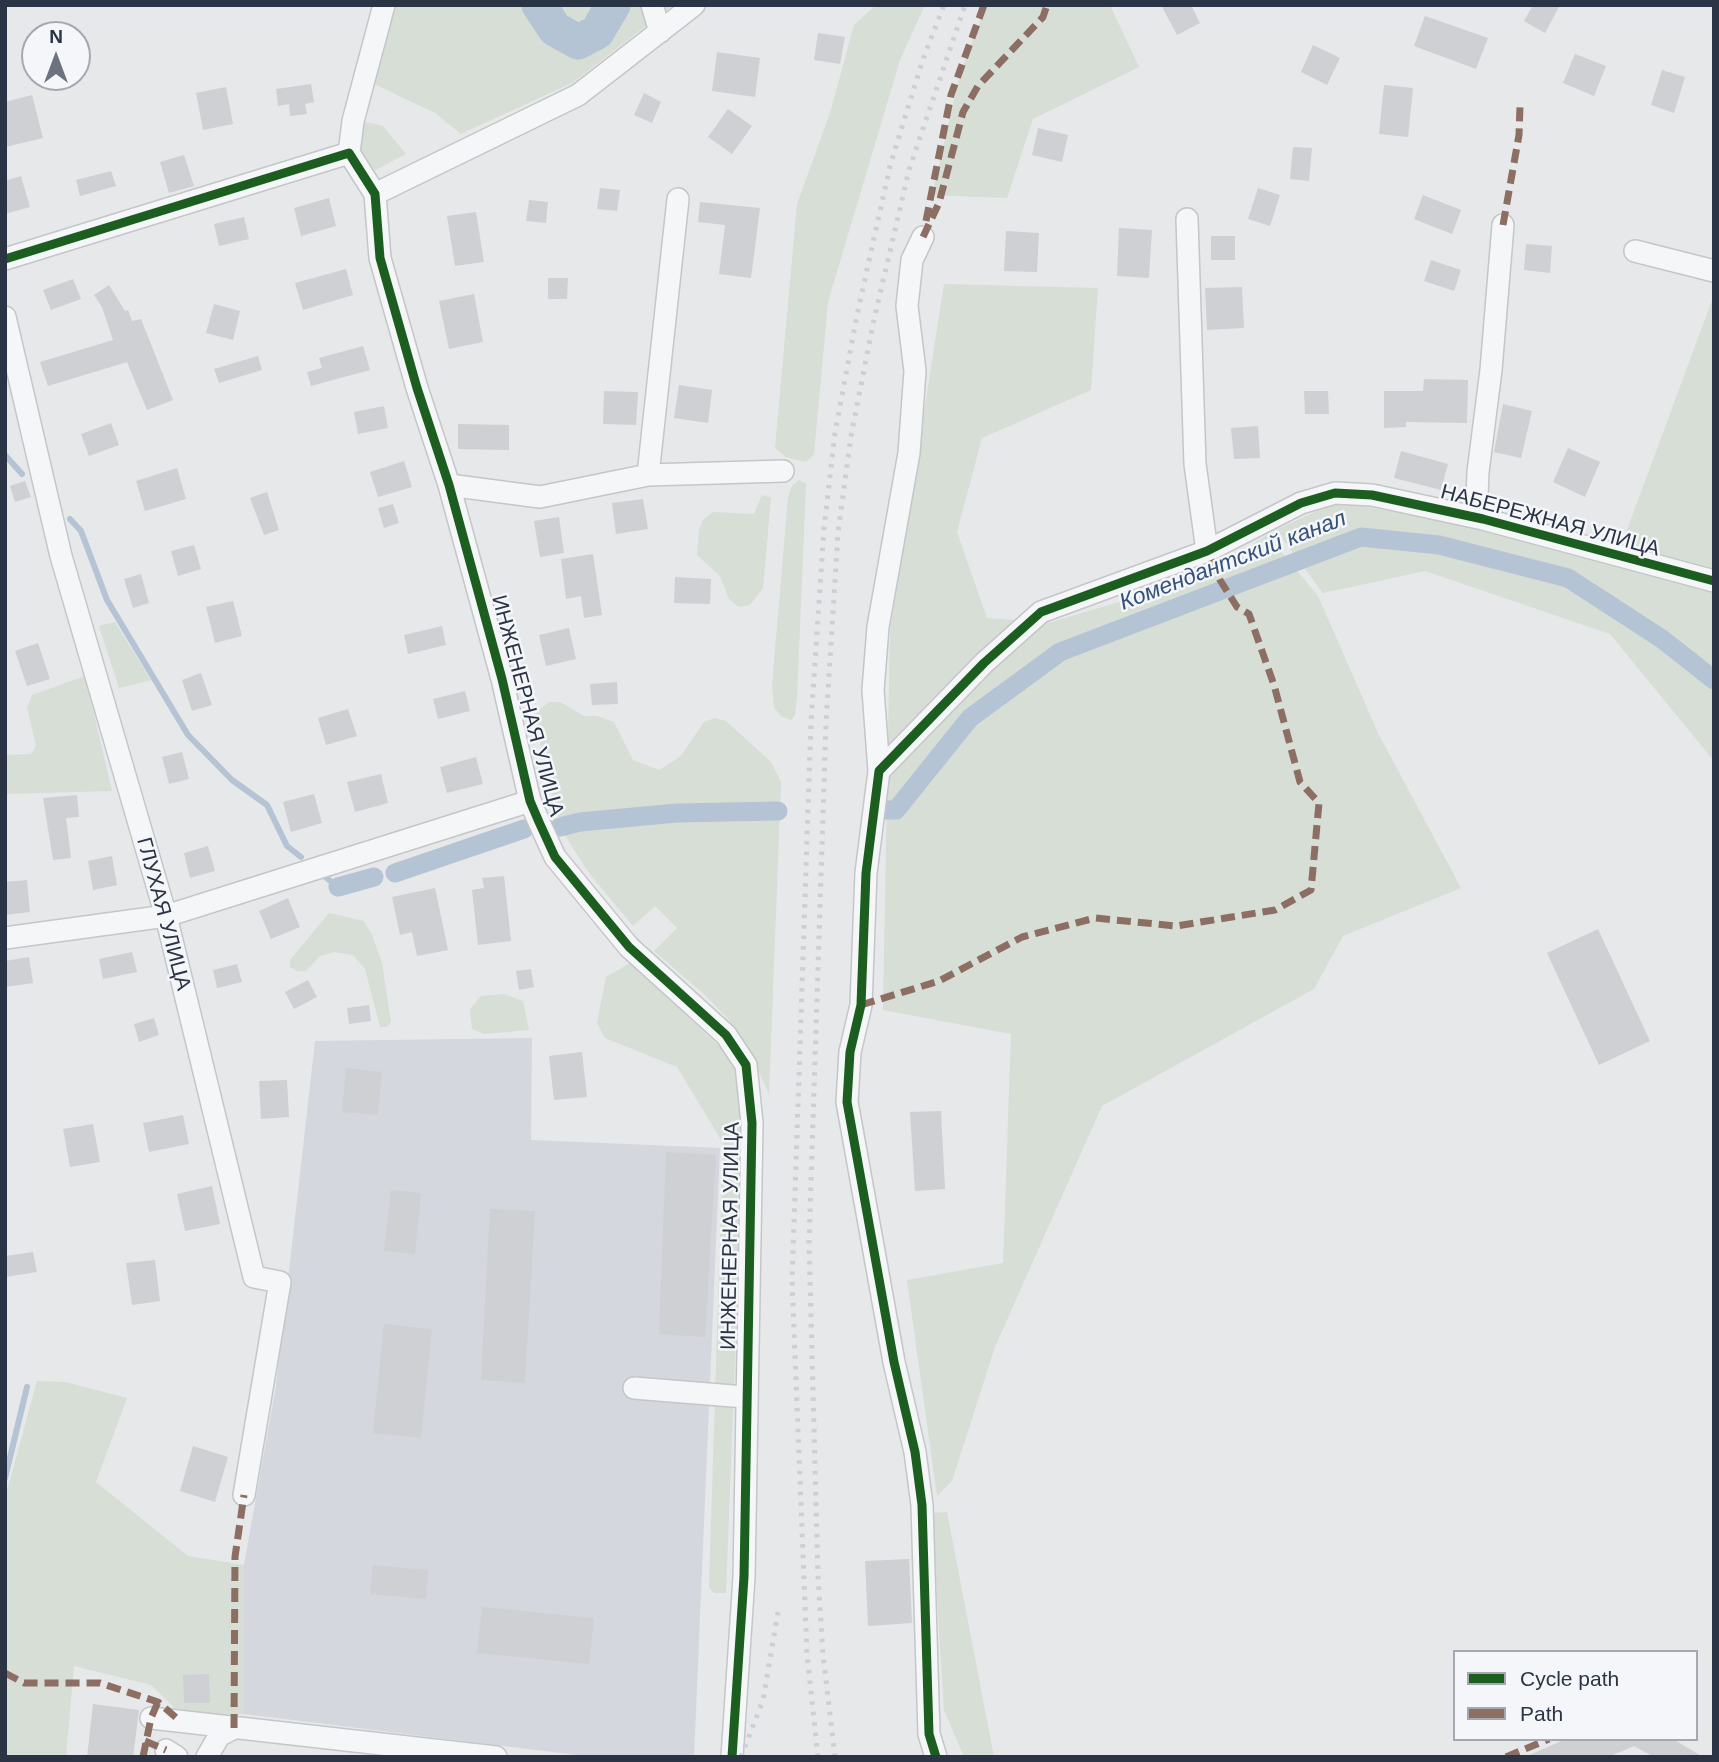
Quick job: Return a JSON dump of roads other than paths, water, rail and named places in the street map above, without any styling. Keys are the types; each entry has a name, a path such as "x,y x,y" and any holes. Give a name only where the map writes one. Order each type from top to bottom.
{"street":[{"path":"5,259 349,153 353,121 384,5"},
{"path":"652,5 660,32"},
{"path":"375,194 578,95 694,5"},
{"name":"ИНЖЕНЕРНАЯ УЛИЦА","path":"349,153 375,194 380,258 416,388 449,485 502,679 530,802 555,857 629,947 726,1035 746,1065 752,1123 745,1397 744,1577 732,1757"},
{"path":"648,475 678,199"},
{"path":"1187,219 1195,464 1207,551"},
{"path":"1483,519 1477,496 1478,472 1503,225"},
{"path":"923,237 912,260 907,306 915,371 909,453 878,627 873,690 879,771 866,873 861,1004 850,1052 847,1102 894,1362 915,1452 922,1506 929,1734 936,1757"},
{"path":"1635,251 1714,271"},
{"name":"ГЛУХАЯ УЛИЦА","path":"5,317 61,556 166,916 254,1277 280,1282 244,1495"},
{"path":"449,485 540,497 648,475 783,471"},
{"name":"НАБЕРЕЖНАЯ УЛИЦА","path":"879,771 984,663 1041,612 1207,551 1301,503 1335,493 1372,495 1483,519 1714,581"},
{"path":"5,938 166,916 530,802"},
{"path":"634,1388 745,1397"},
{"path":"151,1718 496,1757"},
{"path":"206,1757 219,1736 234,1728"}],"waterway":[{"path":"539,5 555,29 578,42 597,32 613,5"},
{"name":"Комендантский канал","path":"5,455 22,474"},
{"name":"Комендантский канал","path":"70,519 81,531 107,600 188,735 232,780 267,805 287,846 301,857"},
{"name":"Комендантский канал","path":"886,810 896,810 970,718 1060,652 1361,537 1439,545 1568,578 1662,639 1714,680"},
{"name":"Комендантский канал","path":"560,827 580,822 677,813 778,811"},
{"name":"Комендантский канал","path":"395,873 524,829"},
{"name":"Комендантский канал","path":"324,876 338,887"},
{"name":"Комендантский канал","path":"338,887 374,877"},
{"path":"5,1478 27,1387"}],"railway":[{"path":"818,1757 807,1654 792,1281 811,722 824,528 835,433 857,315 890,166 923,59 944,5"},
{"path":"835,1757 823,1655 818,1577 809,1243 826,723 838,533 851,436 873,324 909,170 965,5"},
{"path":"741,1757 763,1700 778,1612"}]}
